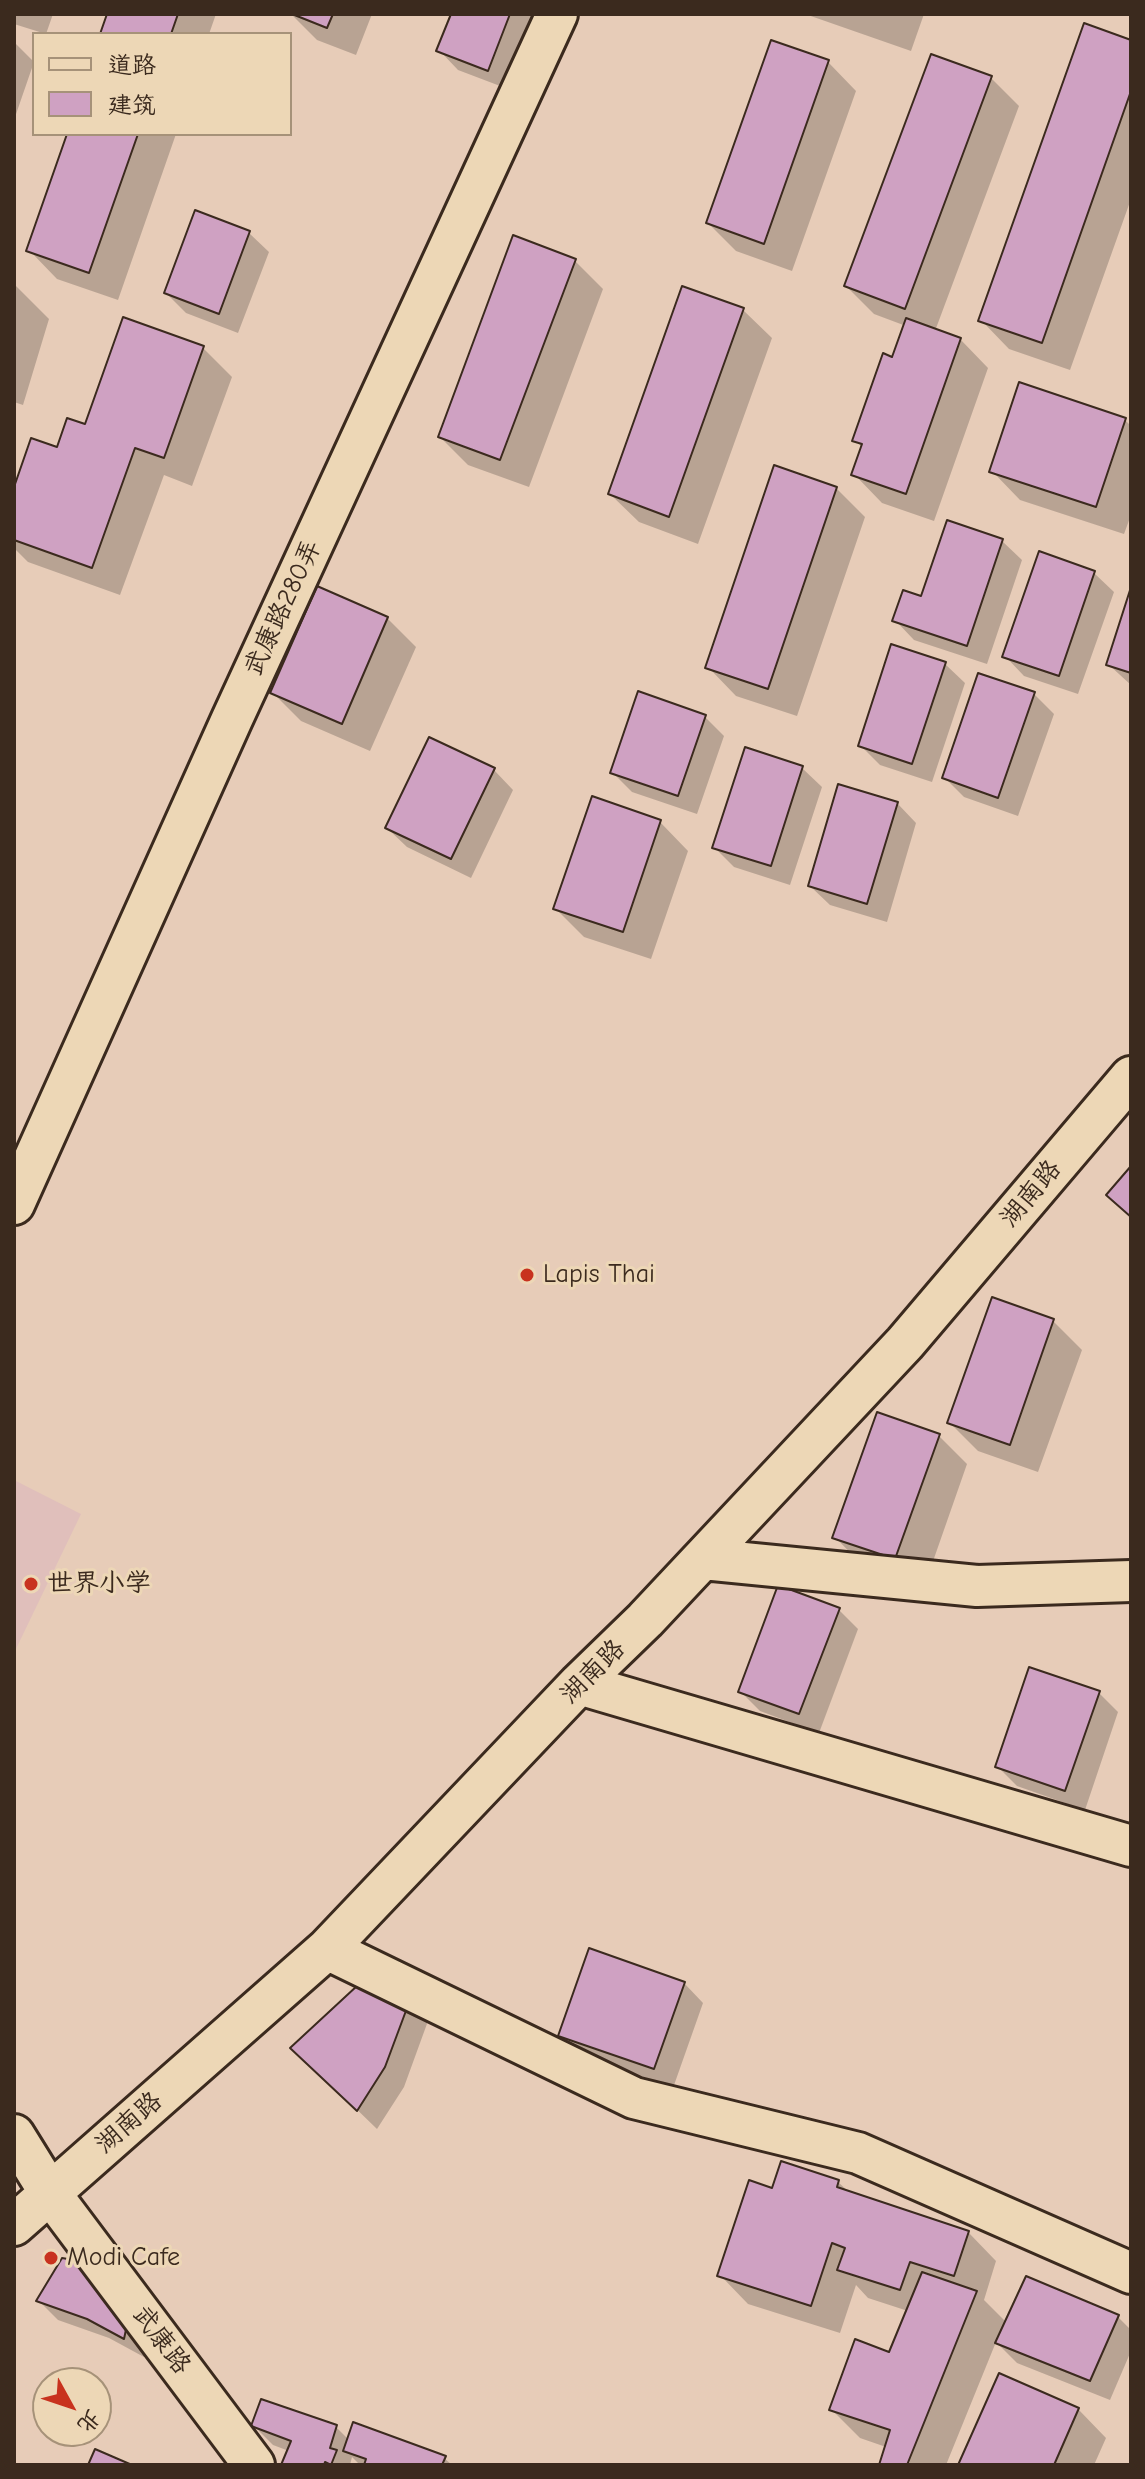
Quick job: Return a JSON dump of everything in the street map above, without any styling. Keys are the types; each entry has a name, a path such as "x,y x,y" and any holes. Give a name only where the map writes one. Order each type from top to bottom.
{"street":[{"name":"武康路280弄","path":"14,1204 232,719 557,14"},
{"name":"湖南路","path":"14,2225 327,1949 579,1684 645,1620 905,1343 1131,1077"},
{"path":"703,1559 977,1586 1131,1581"},
{"path":"579,1684 1131,1846"},
{"path":"327,1949 634,2098 858,2153 1131,2273"},
{"name":"武康路","path":"14,2135 50,2193 254,2465"}],"shaded area":[{"name":"世界小学","path":"14,1480 81,1514 14,1653"}],"building":[{"path":"107,14 178,14 172,32 101,32"},
{"path":"292,14 333,14 327,28"},
{"path":"451,14 510,14 488,71 436,51"},
{"path":"1084,23 1131,40 1131,91 1042,343 978,321"},
{"path":"771,40 829,60 764,244 706,223"},
{"path":"931,54 992,76 905,309 844,286"},
{"path":"66,136 137,136 89,273 26,251"},
{"path":"195,210 250,231 219,314 164,293"},
{"path":"513,235 576,259 500,460 438,437"},
{"path":"682,286 744,308 669,517 608,494"},
{"path":"123,317 204,346 164,458 135,448 92,568 14,540 14,487 31,438 57,447 67,418 85,424"},
{"path":"906,318 961,338 906,494 851,475 862,444 852,441 883,353 892,357"},
{"path":"1019,382 1126,418 1096,507 989,472"},
{"path":"774,465 837,487 768,689 705,668"},
{"path":"947,520 1003,539 967,646 892,621 903,590 921,596"},
{"path":"1039,551 1095,571 1059,676 1002,657"},
{"path":"317,586 388,617 342,724 270,693"},
{"path":"1131,587 1131,673 1106,665"},
{"path":"891,644 946,662 912,764 858,746"},
{"path":"978,673 1035,692 998,798 942,778"},
{"path":"638,691 706,715 678,796 610,773"},
{"path":"429,737 495,768 451,859 385,828"},
{"path":"745,747 803,766 771,866 712,848"},
{"path":"838,784 898,802 867,904 808,886"},
{"path":"592,796 661,820 623,932 553,909"},
{"path":"1131,1166 1131,1217 1106,1195"},
{"path":"992,1297 1054,1319 1010,1445 947,1423"},
{"path":"877,1412 940,1434 895,1559 832,1538"},
{"path":"778,1585 840,1608 799,1714 738,1692"},
{"path":"1029,1667 1100,1691 1065,1791 995,1767"},
{"path":"589,1948 685,1982 654,2069 558,2036"},
{"path":"358,1985 410,2000 385,2067 357,2111 290,2048"},
{"path":"781,2161 839,2180 837,2187 969,2231 954,2276 910,2262 900,2290 837,2270 845,2248 832,2243 811,2306 717,2276 749,2180 772,2188"},
{"path":"62,2258 91,2263 131,2306 124,2339 87,2319 36,2301"},
{"path":"922,2272 977,2291 907,2465 879,2465 890,2430 829,2410 855,2339 889,2352"},
{"path":"1026,2276 1119,2315 1090,2381 995,2343"},
{"path":"999,2373 1079,2408 1054,2465 958,2465"},
{"path":"261,2399 337,2425 330,2448 337,2450 331,2465 325,2462 324,2465 281,2465 291,2441 251,2426"},
{"path":"353,2422 446,2456 442,2465 364,2465 366,2459 343,2451"},
{"path":"95,2449 132,2465 88,2465"}],"place":[{"name":"Lapis Thai","path":"527,1275"},
{"name":"世界小学","path":"31,1584"},
{"name":"Modi Cafe","path":"51,2258"}]}
